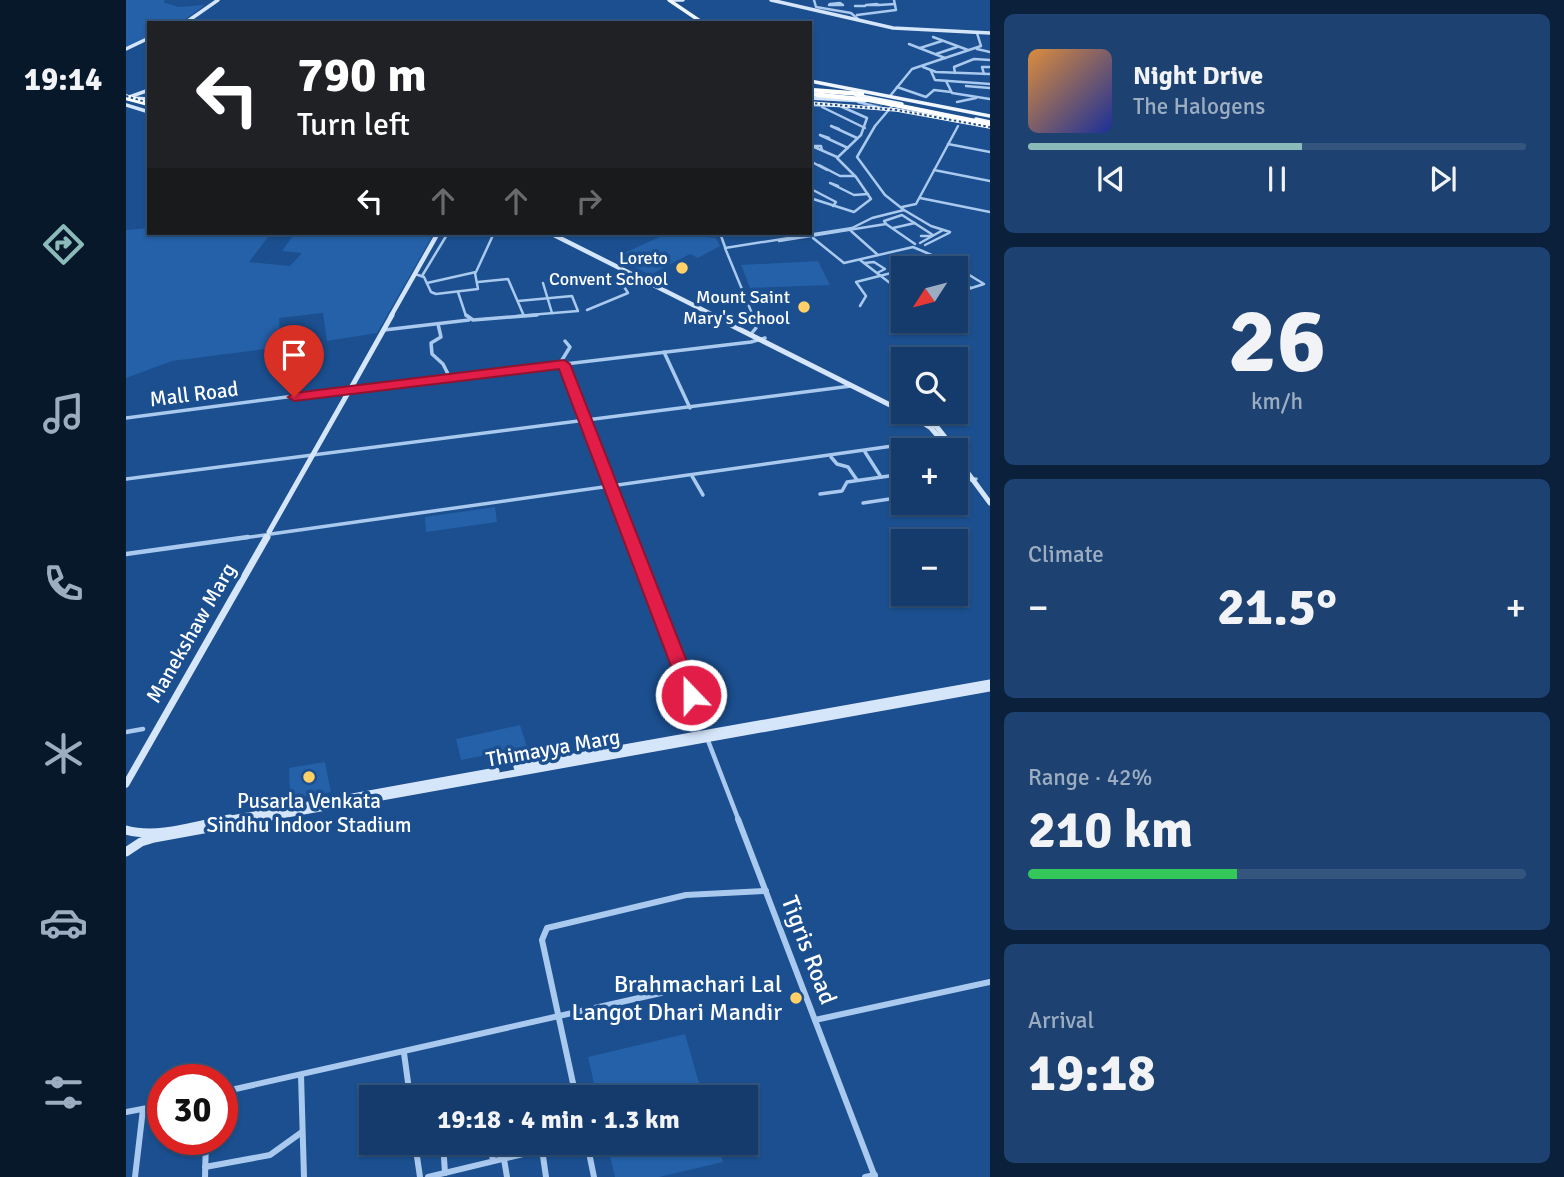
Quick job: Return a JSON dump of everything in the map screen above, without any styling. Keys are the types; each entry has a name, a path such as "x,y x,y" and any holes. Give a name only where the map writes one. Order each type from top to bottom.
{"highway":[{"path":"812,91 861,92 990,121"},
{"path":"812,91 990,121"},
{"path":"129,99 147,105"}],"main road":[{"path":"661,0 692,21"},
{"path":"670,0 679,2 701,21"},
{"path":"812,91 861,92 890,96 990,121"},
{"path":"812,91 990,121"},
{"path":"812,91 891,108 990,121"}],"street":[{"path":"187,21 217,0"},
{"path":"771,0 858,17 896,9 895,2 855,6"},
{"path":"814,0 815,6"},
{"path":"815,6 830,5"},
{"path":"815,6 893,28 990,33"},
{"path":"890,96 911,70 975,49 982,44 976,33"},
{"path":"933,37 969,51"},
{"path":"126,49 147,40"},
{"path":"919,48 943,41"},
{"path":"909,44 946,58"},
{"path":"935,54 958,47"},
{"path":"975,49 990,52"},
{"path":"963,53 990,60"},
{"path":"956,73 954,67 978,59"},
{"path":"923,66 930,70 990,74"},
{"path":"984,74 982,67 990,67"},
{"path":"930,70 933,80 990,86"},
{"path":"950,72 953,82"},
{"path":"946,81 951,92"},
{"path":"966,84 966,95"},
{"path":"897,87 926,97 934,90 990,100"},
{"path":"129,99 147,91"},
{"path":"812,91 891,108"},
{"path":"957,102 976,98"},
{"path":"129,99 147,105"},
{"path":"858,102 866,101"},
{"path":"812,105 840,106 867,118 881,119"},
{"path":"818,105 865,128"},
{"path":"862,262 918,246 950,232 902,208 885,195 857,158 891,108"},
{"path":"837,157 858,138 865,128 867,118"},
{"path":"812,234 852,228 872,218 916,205 958,126"},
{"path":"839,129 858,138"},
{"path":"829,138 848,148"},
{"path":"948,144 990,152"},
{"path":"812,199 856,212 871,200 855,176 837,157 822,150"},
{"path":"812,162 842,177 855,176"},
{"path":"934,170 990,181"},
{"path":"838,186 854,195 868,194"},
{"path":"812,192 836,202 833,205"},
{"path":"920,198 990,212"},
{"path":"886,224 886,218 902,215 932,235"},
{"path":"892,228 916,223"},
{"path":"778,241 886,224 934,256"},
{"path":"918,246 918,237 944,230"},
{"path":"851,231 879,255"},
{"name":"Manekshaw Marg","path":"126,784 437,235"},
{"path":"422,276 447,235"},
{"path":"427,283 475,273 488,252 494,235"},
{"path":"554,235 921,421 943,438"},
{"path":"560,235 638,278 752,333"},
{"path":"721,235 755,322 752,333"},
{"path":"725,248 808,235"},
{"path":"918,246 932,235"},
{"path":"813,237 842,263 874,262 885,269 878,274"},
{"path":"862,262 891,286"},
{"path":"860,306 866,296 856,282 891,272"},
{"path":"415,274 422,276 434,294 478,289 475,273"},
{"path":"968,275 984,284 968,288"},
{"path":"478,282 507,278 524,316"},
{"path":"587,310 628,293 623,285 638,278"},
{"path":"543,283 552,313"},
{"path":"457,292 470,320"},
{"path":"382,330 578,311 572,296 518,301"},
{"path":"438,324 441,336 431,343 432,354 442,362 450,378"},
{"path":"763,339 891,401"},
{"name":"Mall Road","path":"126,418 763,339"},
{"path":"565,341 570,347 562,356 564,364 691,695"},
{"path":"664,352 690,408"},
{"path":"126,478 852,386"},
{"path":"126,554 891,448"},
{"path":"865,452 881,477"},
{"path":"830,456 837,464 850,468 857,480"},
{"path":"968,471 990,503"},
{"path":"968,472 990,497"},
{"path":"692,476 702,495"},
{"path":"820,494 842,491 847,482 891,476"},
{"path":"968,480 974,479"},
{"path":"863,503 891,499"},
{"name":"Thimayya Marg","path":"126,830 140,834 155,833 442,785 990,685"},
{"name":"Thimayya Marg","path":"126,852 141,842 154,838 990,685"},
{"path":"126,732 143,729"},
{"name":"Tigris Road","path":"706,738 875,1176"},
{"path":"573,1085 542,940 547,928 686,895 766,891"},
{"path":"815,1020 990,982"},
{"path":"238,1089 661,993"},
{"path":"404,1053 408,1085"},
{"path":"301,1075 304,1177"},
{"path":"126,1112 147,1108"},
{"path":"135,1177 143,1109"},
{"path":"205,1167 270,1155 302,1132"},
{"path":"205,1155 205,1177"},
{"path":"417,1155 420,1177"},
{"path":"444,1155 445,1173"},
{"path":"492,1155 493,1161"},
{"path":"428,1177 517,1155"},
{"path":"543,1155 546,1177"},
{"path":"589,1155 594,1177"},
{"path":"504,1158 507,1177"},
{"path":"865,1177 875,1176"}],"shaded area":[{"path":"126,0 165,0 163,2 178,7 205,5 183,21 147,21 147,38 126,47"},
{"path":"147,228 147,235 269,235 249,262 290,266 302,253 282,251 294,235 433,235 377,333 327,341 323,313 279,318 281,347 172,361 126,378 126,230"},
{"path":"664,235 716,238 720,246 698,258 690,254 650,275 615,257"},
{"path":"818,261 830,285 750,288 741,265"},
{"path":"495,507 497,522 426,532 425,517"},
{"path":"520,725 527,747 461,760 456,739"},
{"name":"Pusarla Venkata Sindhu Indoor Stadium","path":"325,762 331,792 290,799 289,768"},
{"path":"685,1034 700,1085 594,1085 588,1057"},
{"path":"610,1155 721,1155 723,1162 659,1177 615,1177"}],"tunnel":[{"path":"882,106 869,103 883,105"}],"railway":[{"path":"126,96 147,102"},
{"path":"812,103 897,110 990,127"}],"place":[{"name":"Loreto Convent School","path":"682,268"},
{"name":"Mount Saint Mary's School","path":"804,307"},
{"name":"Pusarla Venkata Sindhu Indoor Stadium","path":"309,777"},
{"name":"Brahmachari Lal Langot Dhari Mandir","path":"796,998"}],"route":[{"path":"294,397 564,364 691,695"}]}
